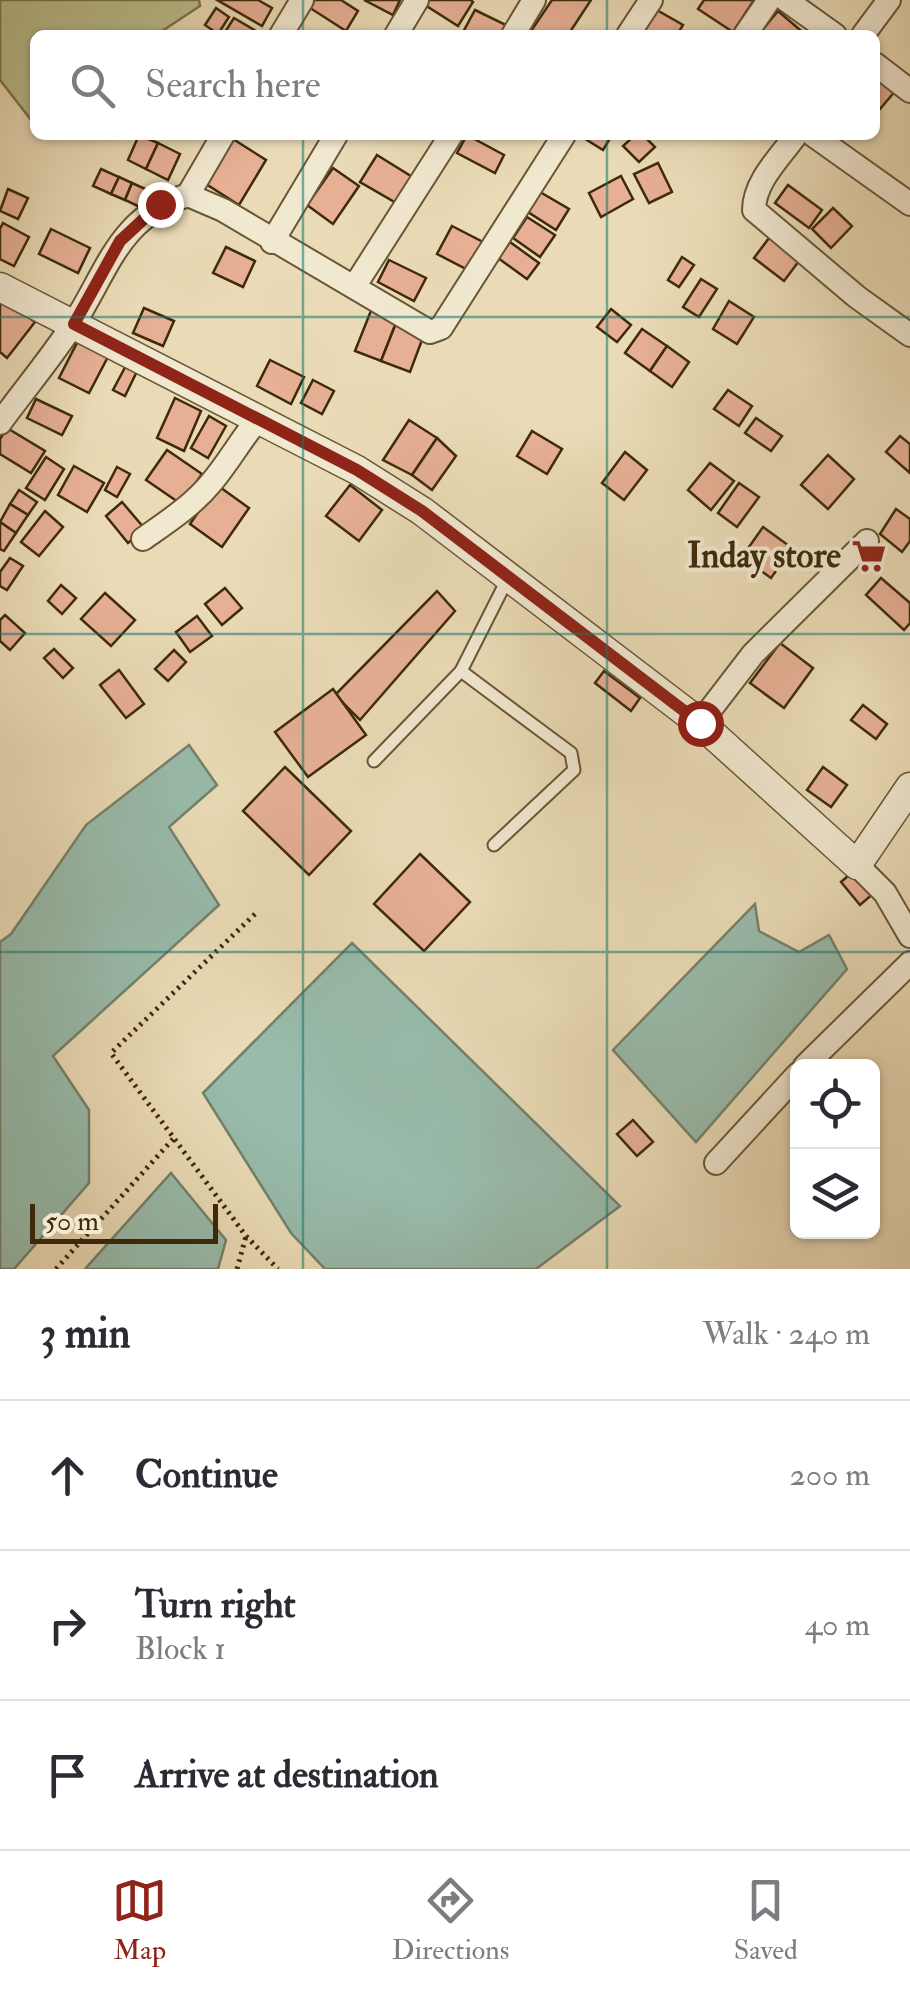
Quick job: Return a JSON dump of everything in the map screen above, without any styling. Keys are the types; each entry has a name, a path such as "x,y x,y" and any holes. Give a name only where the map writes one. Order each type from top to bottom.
{"street":[{"path":"284,30 302,0"},
{"path":"399,30 417,0"},
{"path":"516,30 534,0"},
{"path":"631,30 650,0"},
{"path":"748,30 769,0"},
{"path":"786,0 828,30"},
{"path":"867,30 890,0"},
{"path":"880,68 910,91"},
{"path":"188,195 220,140"},
{"path":"272,242 333,140"},
{"path":"354,287 448,140"},
{"path":"0,423 74,324 120,241 160,204 188,195 223,210 430,332 441,328 561,140"},
{"path":"792,140 760,185 754,210 856,297 910,335"},
{"path":"820,140 910,204"},
{"path":"0,287 357,470 422,511 700,723 885,893 910,936"},
{"path":"143,539 199,496 259,418"},
{"path":"700,723 752,654 867,541"},
{"path":"857,865 910,787"},
{"path":"812,1059 910,963"},
{"path":"716,1162 790,1083"}],"lane":[{"path":"374,761 461,671 508,576"},
{"path":"461,671 571,753 574,770 494,845"}],"path":[{"path":"255,914 112,1053 246,1236 278,1269"},
{"path":"56,1269 173,1139"},
{"path":"237,1269 246,1236"}],"green space":[{"path":"0,0 199,0 200,6 164,30 30,30 30,119 0,80"}],"shaded area":[{"path":"189,745 217,785 169,827 219,905 53,1056 89,1110 89,1183 14,1269 0,1269 0,942 11,934 86,825"},
{"path":"755,904 759,931 799,952 829,935 847,969 696,1142 613,1050"},
{"path":"352,943 620,1206 536,1269 325,1269 291,1233 203,1093"},
{"path":"171,1173 226,1240 218,1269 85,1269"}],"building":[{"path":"217,0 258,0 272,8 262,26"},
{"path":"311,0 341,0 358,11 344,30 307,6"},
{"path":"364,0 400,0 393,15"},
{"path":"428,0 473,2 458,26 425,5"},
{"path":"552,0 591,0 571,30 532,30"},
{"path":"704,0 754,0 734,30 698,9"},
{"path":"216,8 229,17 221,30 205,25"},
{"path":"655,9 683,25 680,30 643,29"},
{"path":"475,10 506,25 504,30 464,30"},
{"path":"778,11 800,30 762,30"},
{"path":"234,18 254,30 226,30"},
{"path":"880,74 897,89 880,109"},
{"path":"137,140 158,143 146,169 128,160"},
{"path":"232,140 266,160 239,205 206,184"},
{"path":"464,140 476,140 504,155 495,173 457,153"},
{"path":"587,140 609,140 603,150"},
{"path":"630,140 648,140 655,147 639,162 623,146"},
{"path":"158,143 180,154 168,180 146,169"},
{"path":"377,155 414,178 398,204 360,182"},
{"path":"658,163 672,192 649,203 634,174"},
{"path":"333,168 359,186 333,224 307,205"},
{"path":"101,169 119,177 111,194 93,186"},
{"path":"621,176 633,199 601,217 589,193"},
{"path":"119,177 132,183 125,200 111,194"},
{"path":"132,183 150,191 142,208 125,200"},
{"path":"788,185 822,210 809,228 775,203"},
{"path":"8,189 28,198 18,219 0,211"},
{"path":"540,192 569,209 556,230 528,212"},
{"path":"833,208 852,226 831,248 812,229"},
{"path":"527,217 555,235 540,257 513,238"},
{"path":"3,223 29,237 14,266 0,259"},
{"path":"452,226 485,243 470,271 437,254"},
{"path":"51,229 90,248 78,273 39,254"},
{"path":"775,230 805,253 784,281 754,258"},
{"path":"510,242 539,263 527,279 498,258"},
{"path":"226,247 255,261 243,287 213,273"},
{"path":"682,257 694,265 679,287 668,280"},
{"path":"389,260 426,278 414,301 378,282"},
{"path":"701,279 717,289 699,317 683,307"},
{"path":"4,297 35,322 7,358 0,352 0,303"},
{"path":"729,301 754,317 737,344 713,329"},
{"path":"144,308 174,321 163,346 133,333"},
{"path":"372,308 398,318 381,361 355,351"},
{"path":"611,309 631,325 617,342 597,327"},
{"path":"398,318 425,332 410,372 381,361"},
{"path":"642,329 667,346 650,371 625,353"},
{"path":"81,335 111,351 89,393 59,378"},
{"path":"667,346 689,362 672,387 650,371"},
{"path":"130,358 141,363 125,396 113,390"},
{"path":"270,360 304,377 291,404 257,386"},
{"path":"313,380 334,391 322,414 301,403"},
{"path":"728,390 752,406 739,426 714,409"},
{"path":"175,398 201,411 184,451 157,438"},
{"path":"36,399 72,416 62,435 27,418"},
{"path":"209,416 226,426 208,458 191,448"},
{"path":"756,418 782,436 771,451 745,433"},
{"path":"409,420 437,438 412,475 383,460"},
{"path":"7,428 45,451 31,473 0,454 0,439"},
{"path":"532,431 562,449 547,474 517,456"},
{"path":"900,436 910,444 910,473 886,452"},
{"path":"437,438 456,456 432,490 412,475"},
{"path":"167,450 202,474 181,504 146,480"},
{"path":"625,452 647,470 624,500 602,483"},
{"path":"828,455 854,479 828,509 801,485"},
{"path":"46,457 64,469 45,500 26,488"},
{"path":"710,463 734,481 711,510 688,490"},
{"path":"74,466 104,483 87,512 58,495"},
{"path":"117,467 130,474 117,497 105,490"},
{"path":"739,483 759,497 737,527 718,513"},
{"path":"217,485 249,508 222,547 190,524"},
{"path":"350,485 382,510 359,541 326,516"},
{"path":"19,490 37,502 28,515 10,504"},
{"path":"122,502 145,529 128,543 106,516"},
{"path":"10,504 28,515 16,533 0,522"},
{"path":"896,509 910,519 910,541 902,552 880,534"},
{"path":"45,511 63,527 39,556 21,542"},
{"path":"0,522 16,533 4,551 0,549"},
{"path":"763,527 792,548 771,578 742,557"},
{"path":"10,558 23,566 7,590 0,586 0,572"},
{"path":"881,578 910,603 910,623 904,630 866,595"},
{"path":"61,585 76,598 62,614 48,601"},
{"path":"225,588 242,608 222,625 205,604"},
{"path":"437,591 455,611 360,720 335,695"},
{"path":"105,593 135,620 111,646 81,619"},
{"path":"5,615 25,633 10,650 0,641 0,620"},
{"path":"197,616 212,636 190,652 176,632"},
{"path":"780,643 813,668 784,708 750,683"},
{"path":"54,649 73,668 63,678 44,658"},
{"path":"174,650 186,662 168,681 155,669"},
{"path":"119,670 144,704 126,718 100,685"},
{"path":"604,671 640,698 631,711 595,683"},
{"path":"333,689 366,735 308,777 275,732"},
{"path":"863,705 887,724 876,739 851,720"},
{"path":"285,767 351,831 309,875 243,811"},
{"path":"823,767 847,785 831,807 807,790"},
{"path":"420,854 470,902 424,951 374,904"},
{"path":"856,869 875,892 860,905 841,882"},
{"path":"633,1120 653,1142 637,1156 617,1134"}],"place":[{"name":"Inday store","path":"869,556"}],"route":[{"path":"160,204 120,241 74,324 357,470 422,511 700,723"}]}
